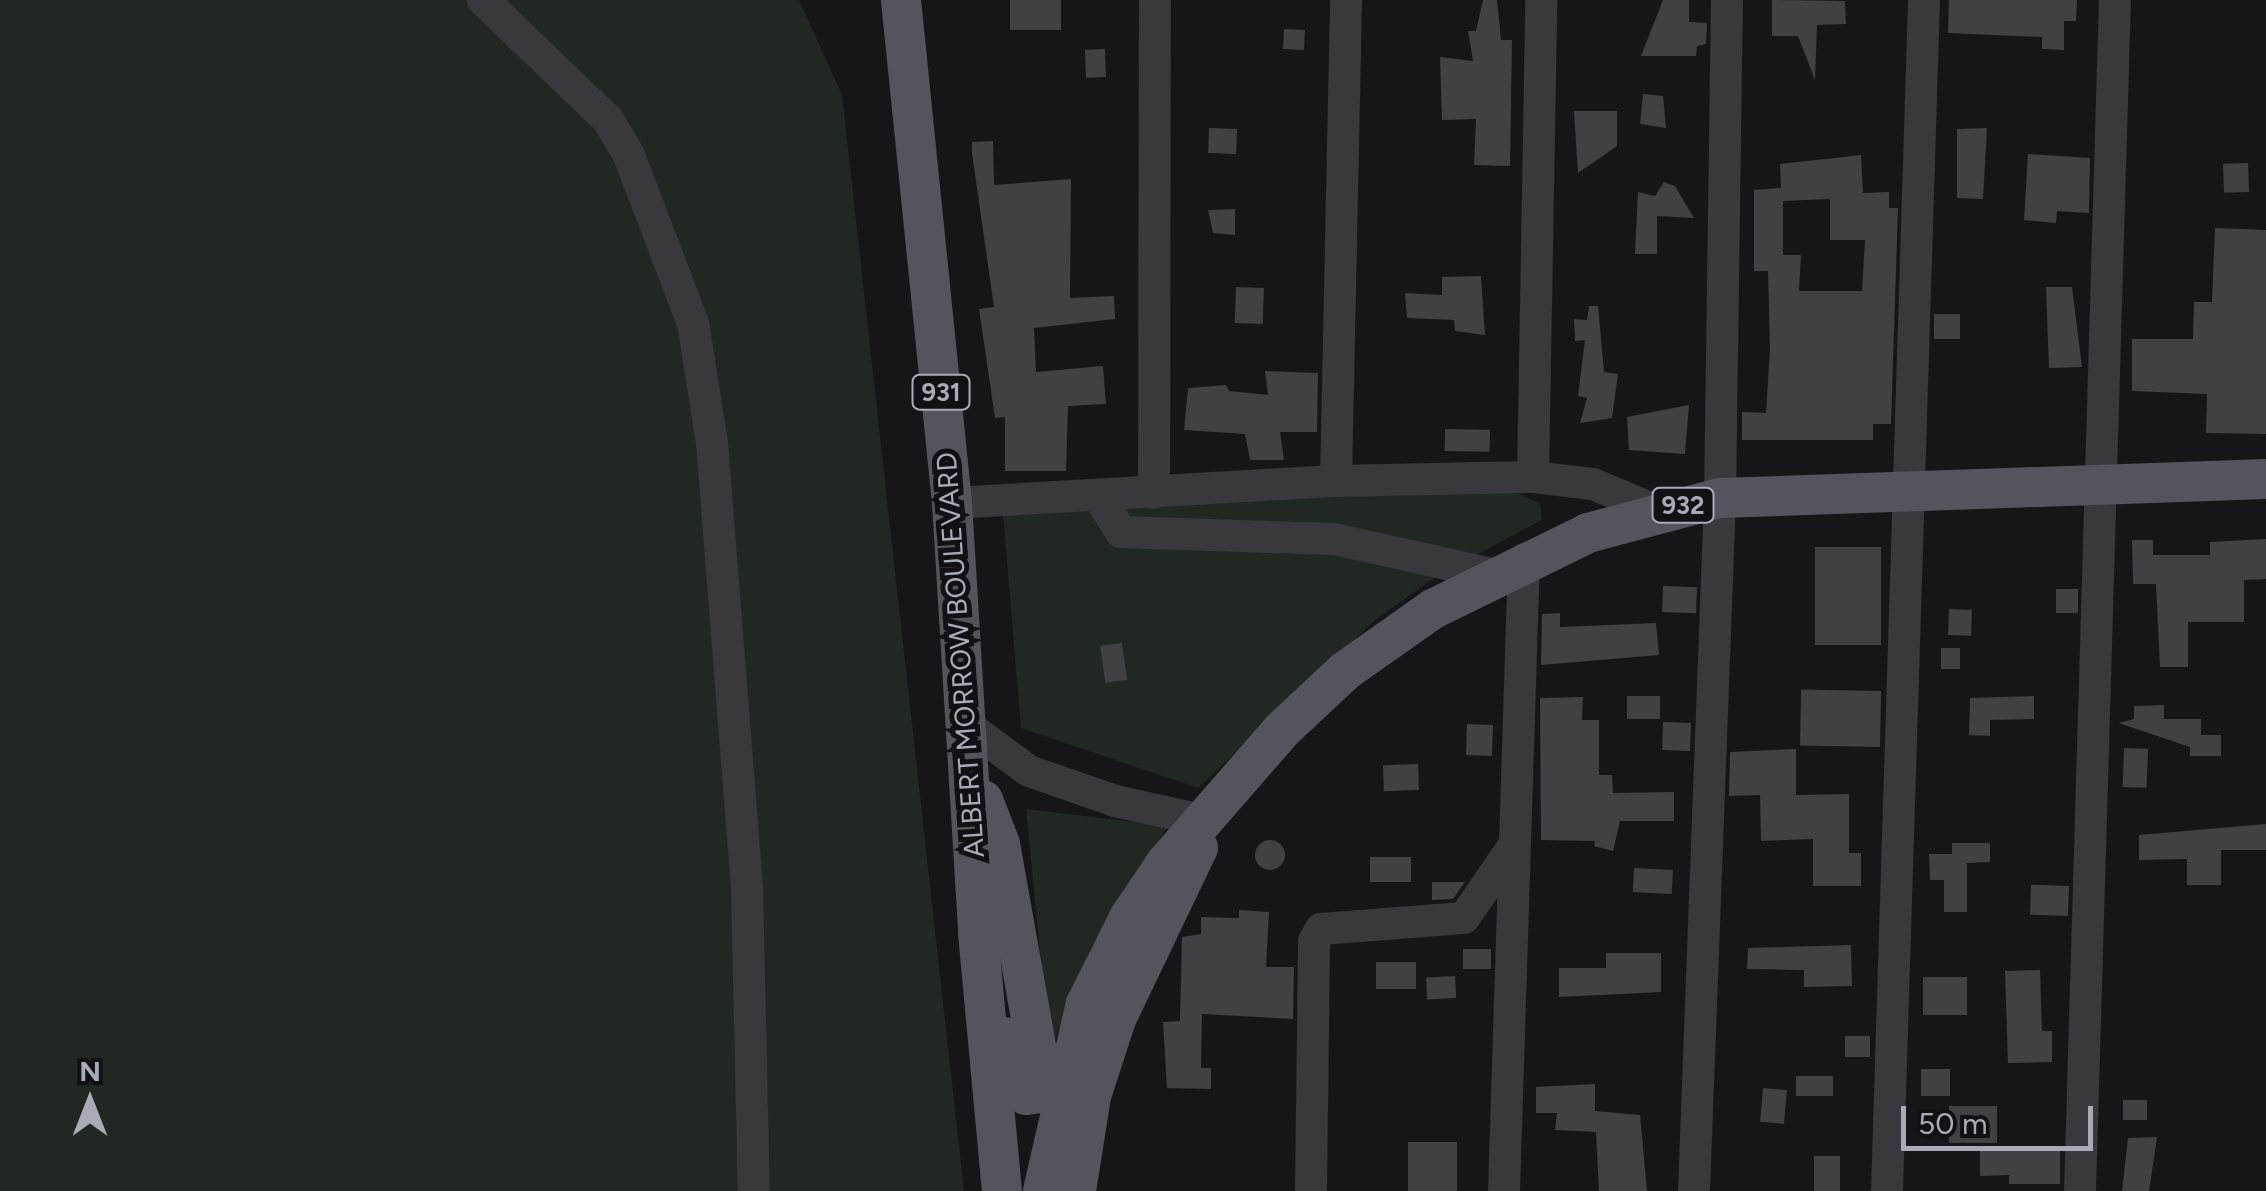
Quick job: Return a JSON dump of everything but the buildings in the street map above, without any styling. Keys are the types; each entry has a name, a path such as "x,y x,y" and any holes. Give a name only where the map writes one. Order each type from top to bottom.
{"main road":[{"name":"ALBERT MORROW BOULEVARD","path":"901,0 952,503 978,933 1002,1191"},
{"name":"932","path":"1043,1191 1076,1093 1187,878 1207,821 1282,730 1345,670 1510,567 1655,510 1720,498 2266,480"},
{"path":"970,785 992,810 1039,1063 1076,1093"},
{"path":"978,933 995,944 1010,1074 1026,1095 1076,1093"},
{"name":"932","path":"1076,1093 1076,1191"}],"street":[{"path":"483,0 608,120 628,153 693,323 712,443 747,890 754,1191"},
{"path":"1154,493 1155,0"},
{"path":"1336,481 1346,0"},
{"path":"1533,478 1541,0"},
{"path":"1694,1191 1720,498 1727,0"},
{"path":"1887,1191 1924,0"},
{"path":"2080,1191 2116,0"},
{"path":"952,503 1336,481 1533,478 1593,484 1655,510"},
{"path":"1288,486 1334,539"},
{"path":"1203,490 1214,540"},
{"path":"1099,497 1121,532 1214,540 1334,539 1510,567 1514,847 1504,1191"},
{"path":"965,724 1029,771 1115,801 1207,821"},
{"path":"1311,1191 1314,941 1321,929 1464,918 1514,847"}],"shaded area":[{"path":"0,0 799,0 842,95 964,1191 0,1191"},
{"path":"1499,485 1540,503 1542,520 1438,575 1375,620 1198,788 1021,728 1003,513"},
{"path":"1026,809 1168,826 1091,947 1050,1053"}]}
